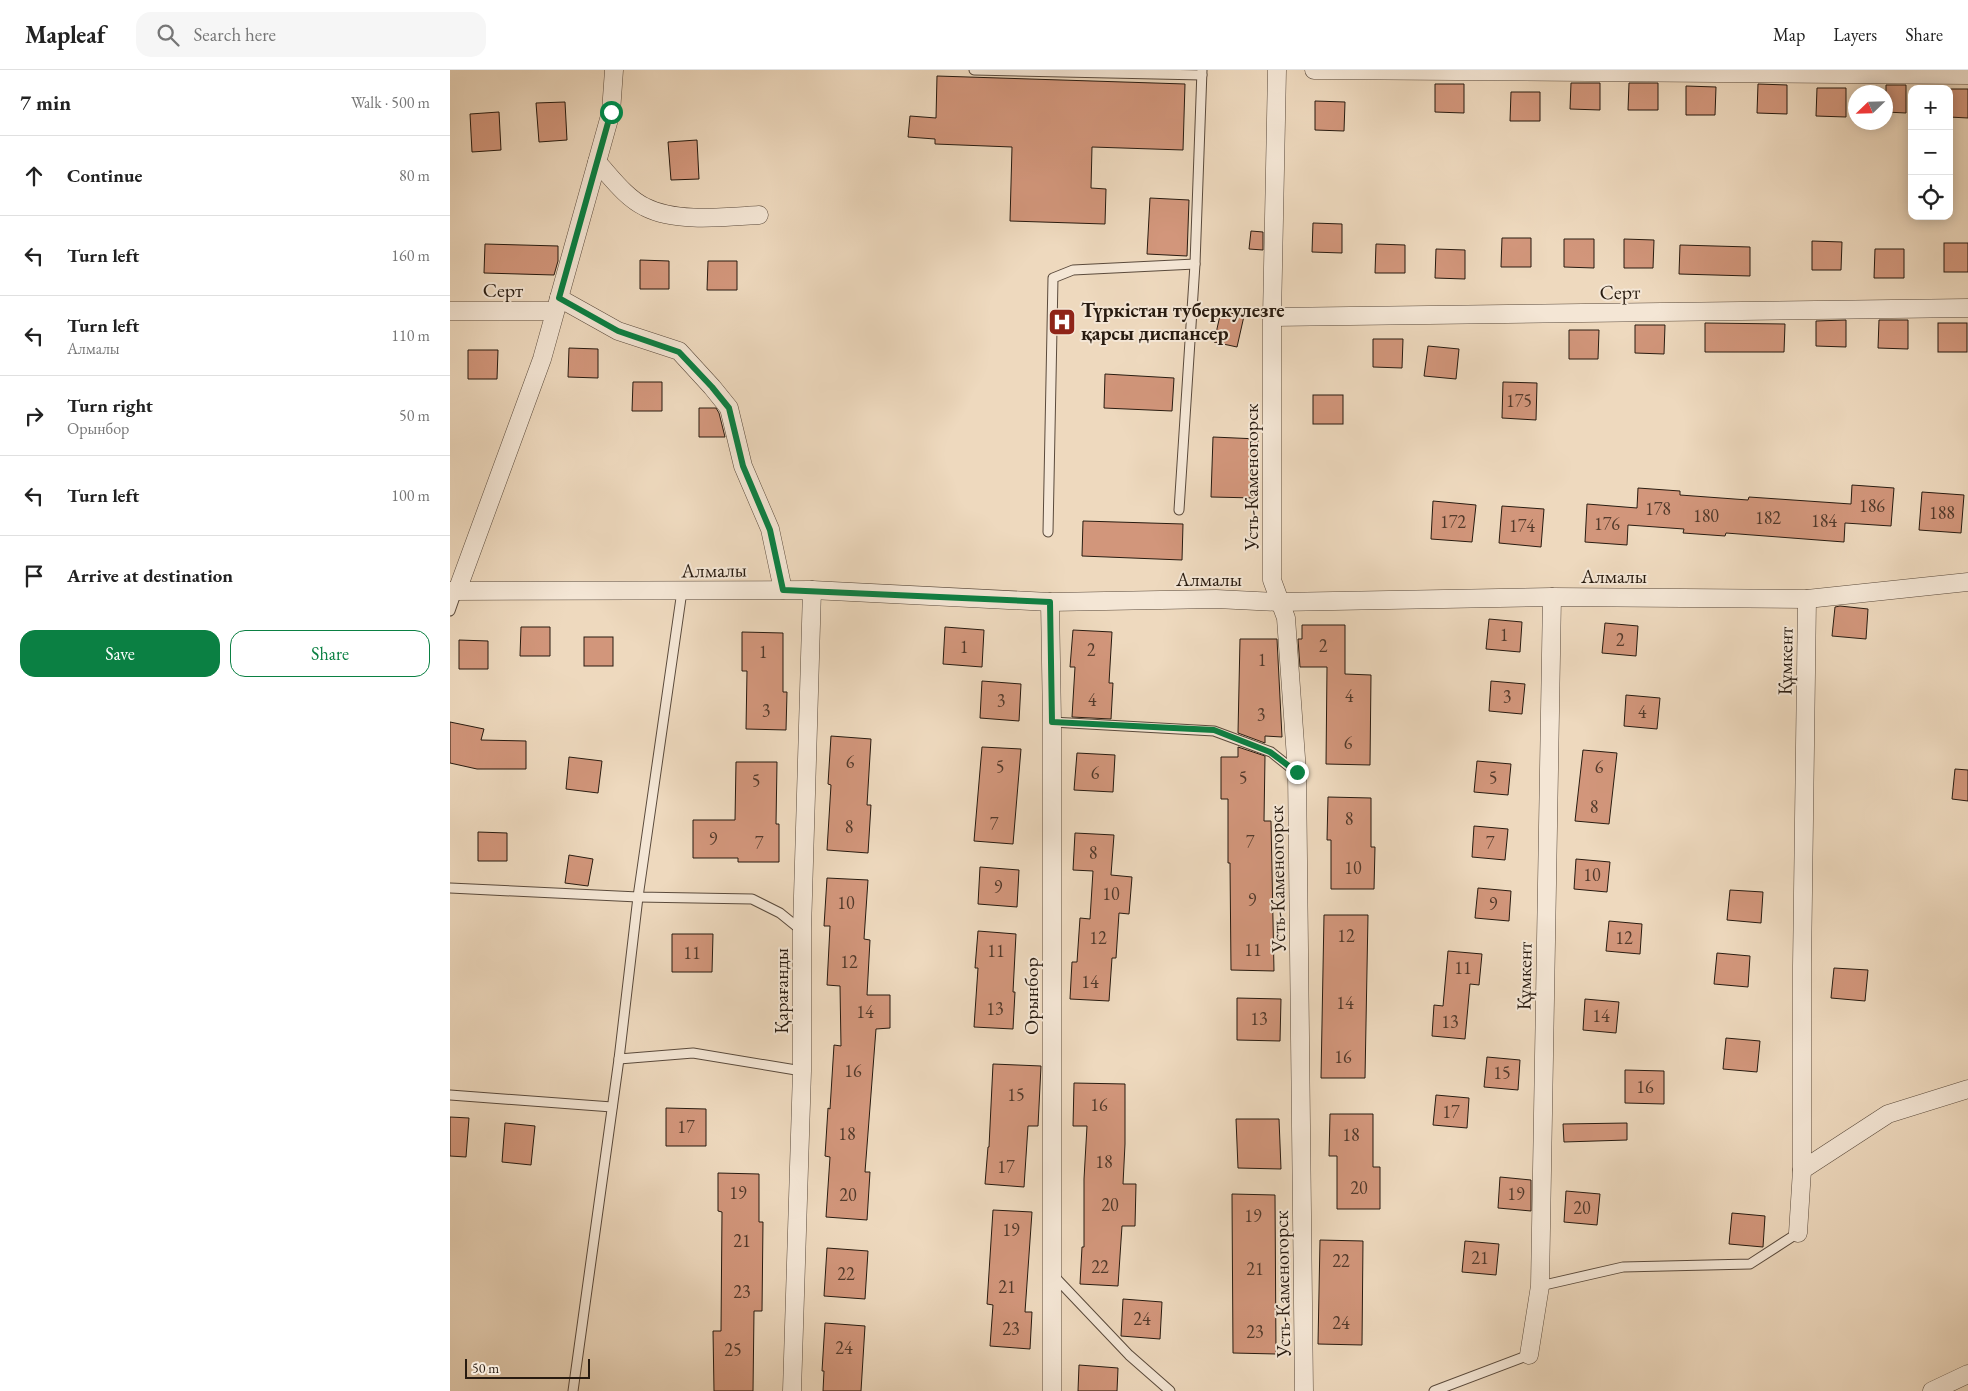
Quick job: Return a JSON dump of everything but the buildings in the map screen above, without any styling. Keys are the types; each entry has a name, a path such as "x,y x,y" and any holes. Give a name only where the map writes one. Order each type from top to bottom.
{"street":[{"path":"454,591 542,359 611,112 614,70"},
{"name":"Усть-Каменогорск","path":"1277,70 1272,317 1272,580 1286,618 1297,772 1304,1391"},
{"path":"1314,70 1968,76"},
{"path":"597,162 624,191 643,207 664,215 716,218 759,215"},
{"path":"557,305 618,331 679,352 729,408 743,466 770,530 783,590"},
{"name":"Серт","path":"450,311 557,305"},
{"name":"Серт","path":"1272,317 1968,308"},
{"name":"Алмалы","path":"454,591 812,590 1050,602 1216,599 1280,602 1552,597 1807,599 1968,582"},
{"name":"Қарағанды","path":"792,1391 802,1071 802,930 812,590"},
{"name":"Құмкент","path":"1529,1355 1540,1286 1552,597"},
{"name":"Құмкент","path":"1798,1233 1802,1170 1802,966 1807,599"},
{"name":"Орынбор","path":"1050,602 1052,722 1052,1391"},
{"path":"1802,1170 1888,1114 1968,1089"},
{"path":"1932,1391 1968,1374"}],"lane":[{"path":"974,70 1202,72 1195,264 1179,510"},
{"path":"1048,532 1053,278 1073,270 1195,264"},
{"path":"450,611 454,591"},
{"path":"573,1391 619,1059 638,897 682,591"},
{"path":"1052,722 1214,730 1270,752 1297,772"},
{"path":"450,888 638,897 752,899 780,913 802,930"},
{"path":"619,1059 693,1053 802,1071"},
{"path":"450,1095 612,1107"},
{"path":"1540,1286 1623,1267 1750,1264 1798,1233"},
{"path":"1052,1274 1129,1355 1170,1391"},
{"path":"1434,1391 1529,1355"}],"place":[{"name":"Түркістан туберкулезге қарсы диспансер","path":"1062,322"}],"route":[{"path":"611,112 559,298 618,331 679,352 729,408 743,466 770,530 783,590 1050,602 1052,722 1214,730 1270,752 1297,772"}]}
